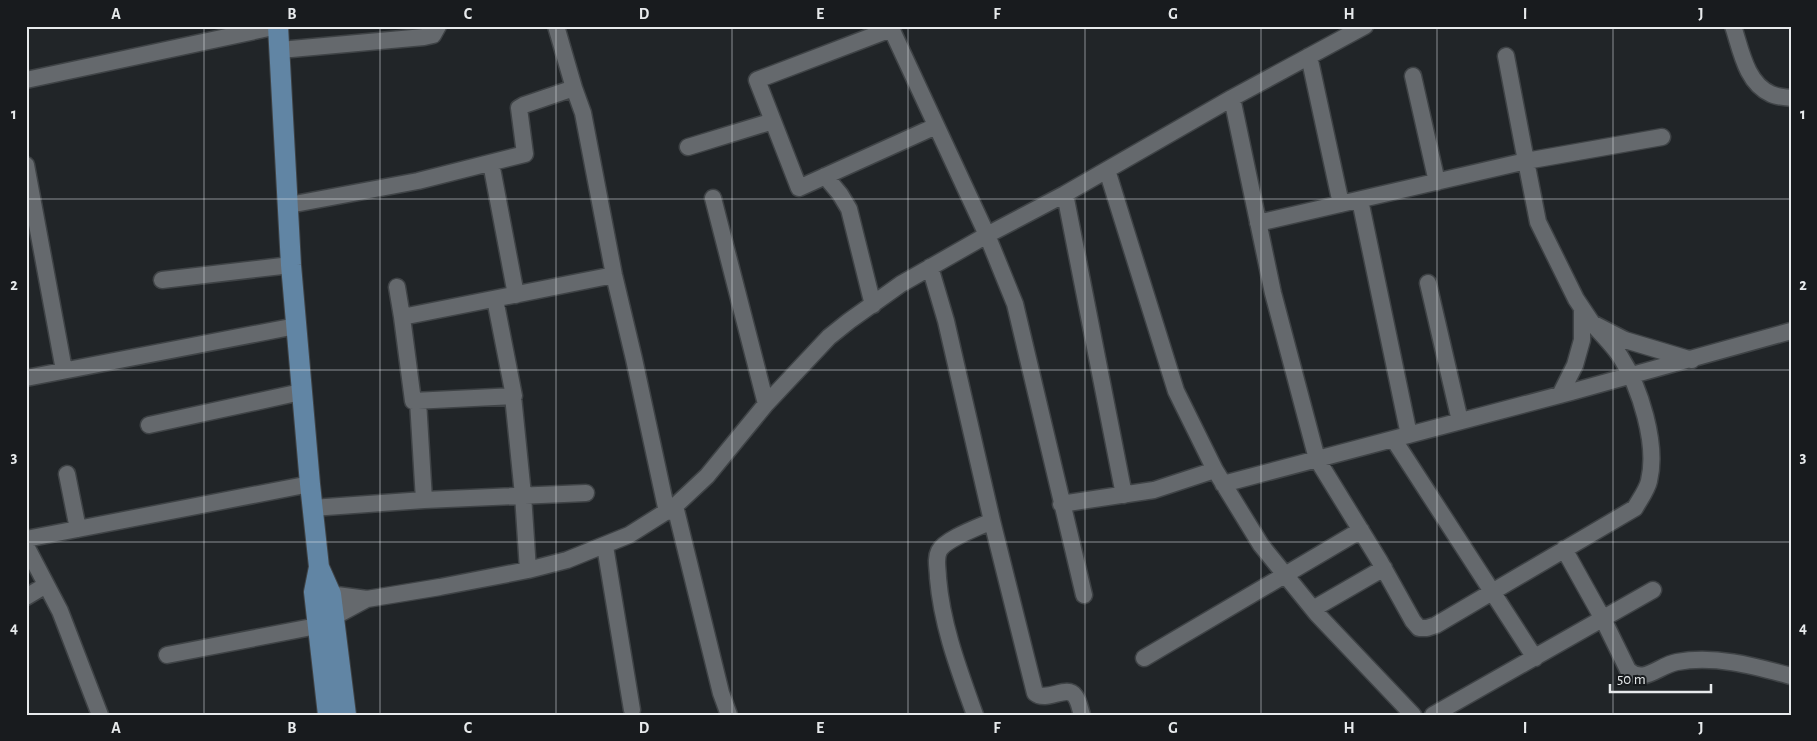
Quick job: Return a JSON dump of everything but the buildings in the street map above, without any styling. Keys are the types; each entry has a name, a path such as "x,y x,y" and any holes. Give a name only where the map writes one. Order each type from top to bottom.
{"main road":[{"path":"278,26 291,265 301,392 312,508 326,621 328,715"},
{"path":"326,621 346,715"}],"street":[{"path":"26,80 278,26"},
{"path":"280,50 424,37 433,34 438,26"},
{"path":"556,26 583,113 614,275 671,509 728,715"},
{"path":"323,593 366,599 528,570 567,560 629,535 671,509 706,476 766,404 829,338 849,320 901,284 1108,170 1232,98 1365,26"},
{"path":"1733,26 1750,76 1761,88 1772,95 1791,98"},
{"path":"936,126 800,188 757,80 890,28 936,126 987,235 1014,304 1084,596"},
{"path":"1309,56 1341,204"},
{"path":"1232,98 1274,293 1317,459 1384,568 1414,622 1419,628 1427,628 1436,625 1635,508 1649,482 1652,460 1647,423 1631,376 1619,354 1592,324 1582,309 1538,222 1506,56"},
{"path":"1413,76 1438,182"},
{"path":"289,205 418,181 525,154 519,108 524,104 574,88"},
{"path":"688,146 773,121"},
{"path":"1258,223 1526,161 1662,137"},
{"path":"491,163 516,295"},
{"path":"26,165 64,370"},
{"path":"1108,170 1176,390 1219,477 1261,545 1285,575 1313,609 1413,715"},
{"path":"825,176 840,194 848,209 873,305"},
{"path":"1065,194 1124,495"},
{"path":"713,198 766,404"},
{"path":"1360,200 1402,437 1492,592 1535,658"},
{"path":"162,280 291,265"},
{"path":"930,267 946,321 992,521 1035,693 1038,696 1044,697 1068,692 1073,693 1082,715"},
{"path":"402,317 614,275"},
{"path":"1428,283 1460,422"},
{"path":"397,287 413,401 513,396"},
{"path":"495,299 513,396 528,570"},
{"path":"1560,395 1575,365 1582,340 1582,309"},
{"path":"1592,324 1625,340 1692,360"},
{"path":"26,378 296,326"},
{"path":"1061,504 1154,490 1317,459 1692,360 1791,331"},
{"path":"149,425 301,392"},
{"path":"418,401 424,500"},
{"path":"67,474 78,529"},
{"path":"26,539 310,484"},
{"path":"312,508 586,492"},
{"path":"975,715 948,636 940,593 937,561 940,550 952,540 992,521"},
{"path":"1144,658 1361,530"},
{"path":"26,546 60,611 100,715"},
{"path":"605,546 632,710"},
{"path":"1564,550 1628,670 1638,677 1673,663 1706,660 1729,662 1791,676"},
{"path":"1313,609 1384,568"},
{"path":"26,597 46,585"},
{"path":"1433,715 1653,590"},
{"path":"168,655 326,621 366,599"}]}
